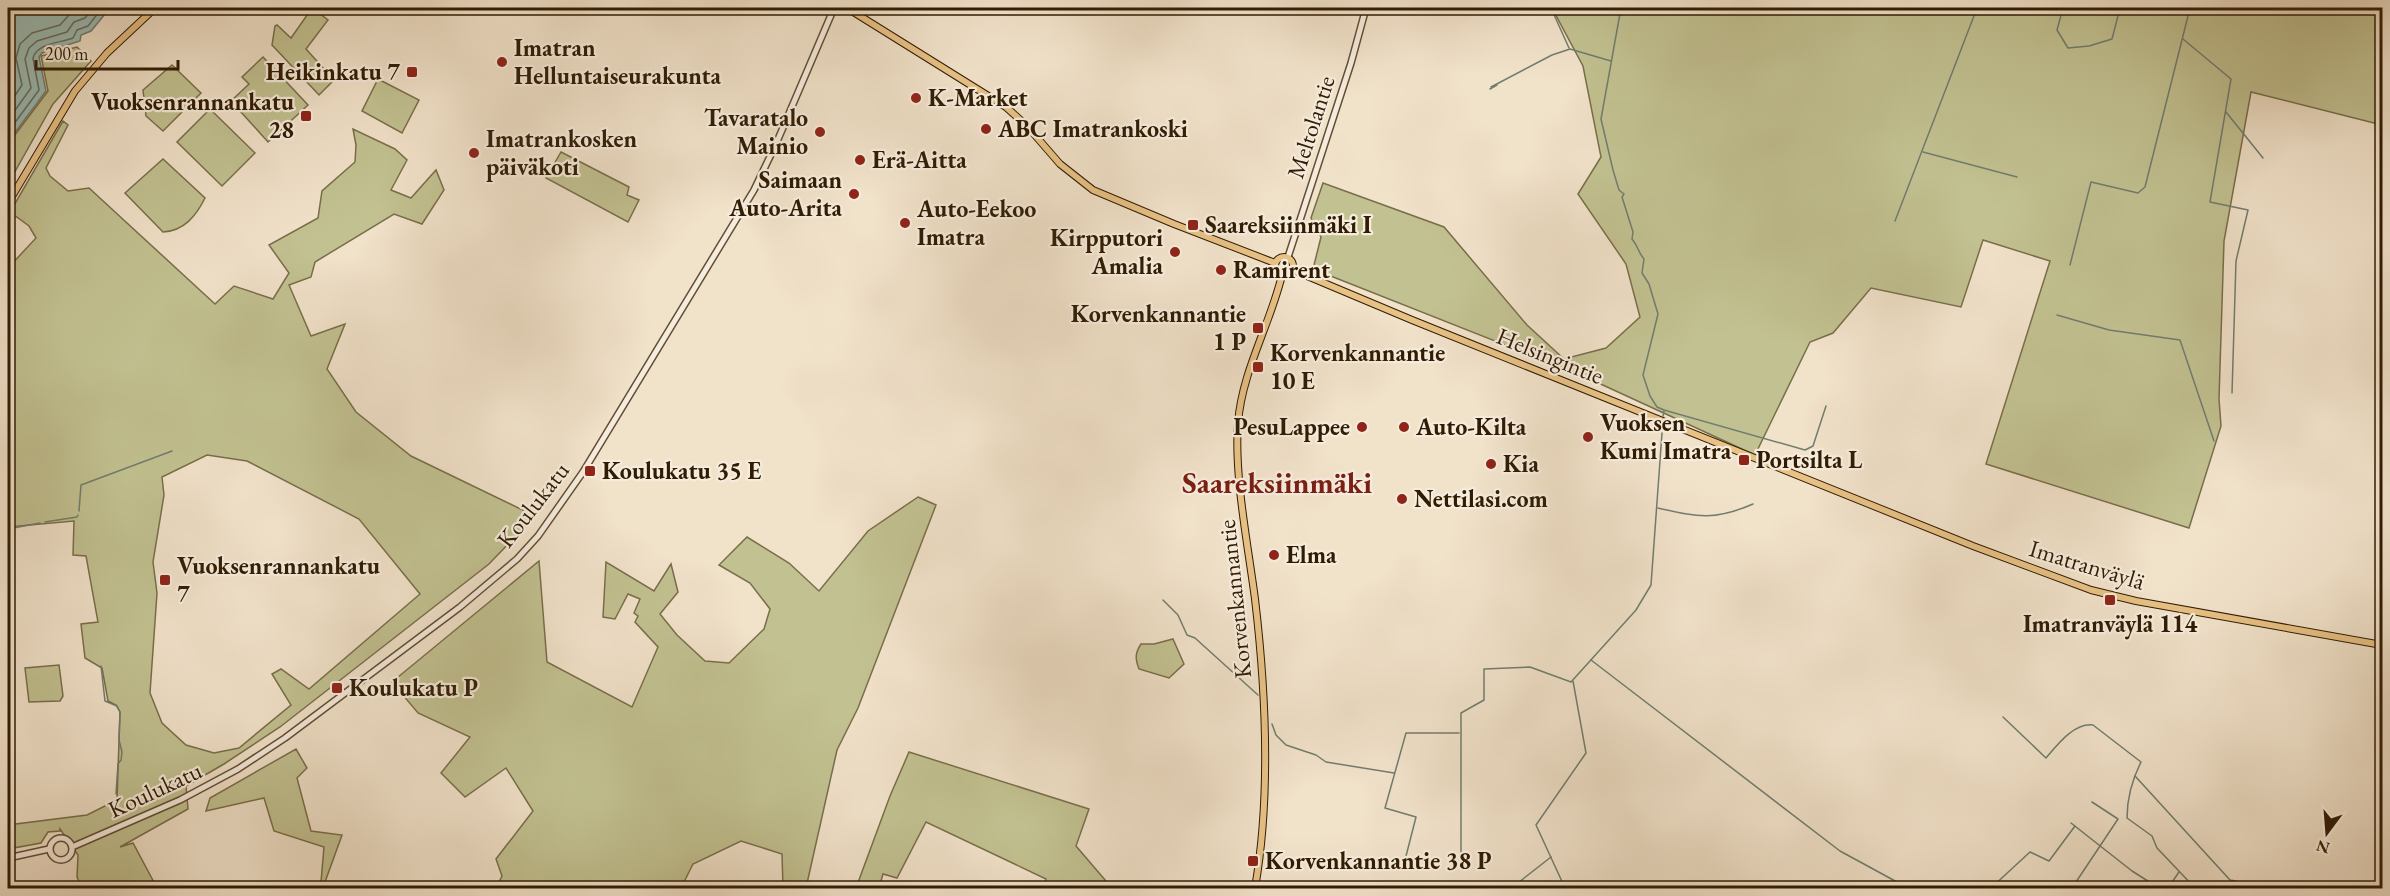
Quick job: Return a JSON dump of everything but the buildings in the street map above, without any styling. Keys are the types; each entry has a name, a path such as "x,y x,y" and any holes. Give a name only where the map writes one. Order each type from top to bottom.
{"main road":[{"path":"8,203 75,91 107,53 154,8"},
{"path":"847,8 1006,108 1027,126 1072,175 1093,190 1174,224 1275,262"},
{"path":"1281,257 1288,257 1293,262 1293,270 1288,275 1282,275 1276,270 1275,262 1281,257"},
{"name":"Helsingintie","path":"1293,270 1421,324 1794,473"},
{"name":"Korvenkannantie","path":"1256,888 1261,855 1264,798 1263,717 1256,604 1239,469 1238,423 1245,384 1282,275"},
{"name":"Imatranväylä","path":"1794,473 1973,546 2091,590 2129,600 2382,645"}],"street":[{"name":"Koulukatu","path":"72,847 201,790 285,738 460,607 517,559 538,536 583,472 754,190 834,8"},
{"name":"Meltolantie","path":"1288,257 1366,8"},
{"path":"58,838 69,841 72,847 71,854 62,860 53,857 49,849 52,842 58,838"},
{"path":"8,858 49,849"}],"shaded area":[{"path":"312,8 328,20 306,49 334,80 319,95 272,45 275,26 277,25 291,38"},
{"path":"1552,8 2382,8 2382,125 2251,92 2224,241 2219,399 2221,426 2189,528 1986,464 2050,261 1983,240 1961,307 1871,288 1833,333 1810,342 1755,455 1581,375 1313,269 1321,237 1311,218 1323,183 1444,227 1527,325 1564,359 1606,348 1640,317 1626,264 1578,194 1601,157 1583,66"},
{"path":"77,47 91,61 53,104 8,184 8,144 48,91 41,56"},
{"path":"263,57 308,105 268,142 231,101 249,84 242,77"},
{"path":"172,65 201,93 163,131 146,116 143,90"},
{"path":"378,79 419,100 402,133 362,111"},
{"path":"210,109 255,153 222,186 177,142"},
{"path":"63,121 68,125 46,168 50,176 68,191 89,188 215,304 234,286 273,299 289,273 269,245 318,218 322,191 355,162 356,145 353,129 395,149 407,160 391,190 411,198 436,170 444,190 422,224 394,214 315,262 311,277 289,285 311,336 345,324 327,369 356,412 411,456 535,516 489,564 280,727 186,786 188,809 120,847 133,843 157,888 82,888 77,877 78,855 60,829 60,831 48,832 41,843 8,849 8,825 87,815 117,800 120,712 116,705 108,701 102,668 85,658 81,624 98,622 86,556 73,555 74,521 8,527 8,268 36,238 29,226 10,212","holes":["207,455 247,461 359,519 420,594 309,689 281,669 272,674 291,705 239,748 214,753 186,745 162,723 150,693 157,593 153,562 164,495 162,477"]},
{"path":"561,152 629,187 627,195 639,200 628,222 546,178"},
{"path":"163,159 205,198 198,211 183,226 163,232 125,193"},
{"path":"918,497 936,505 858,708 837,750 806,888 783,888 782,854 741,841 693,864 681,888 496,888 502,876 496,859 533,811 506,768 465,797 441,773 470,737 418,713 392,682 539,561 547,662 632,707 658,647 635,622 638,616 634,613 640,599 628,594 615,619 603,617 606,562 654,591 671,564 678,592 660,614 677,635 705,661 729,663 764,629 770,609 750,583 719,565 747,537 789,563 819,591 868,531"},
{"path":"1173,639 1184,664 1169,678 1139,669 1136,656 1141,644 1154,644"},
{"path":"59,665 63,696 60,701 29,702 25,668"},
{"path":"296,749 307,768 297,778 311,831 342,835 325,882 321,882 324,847 274,831 264,798 206,811 210,798"},
{"path":"909,752 1089,809 1076,846 1112,888 1045,888 1046,879 926,822 897,878 883,874 879,888 856,888"}],"water":[{"path":"8,8 110,8 91,31 81,35 80,41 42,53 39,57 46,91 8,142"}],"waterway":[{"path":"1551,8 1569,48"},
{"path":"1621,8 1601,119 1619,190 1624,194 1622,197 1633,232 1632,239 1644,259 1642,273 1649,284 1658,314 1643,375 1650,396 1657,407 1664,410 1805,450 1813,446 1826,406"},
{"path":"1895,221 1977,8"},
{"path":"2063,8 2057,30 2068,48 2089,46 2112,39 2120,8"},
{"path":"2070,265 2091,182 2138,193 2145,187 2188,16 2178,8"},
{"path":"2183,39 2231,79 2210,202 2248,210 2236,261 2232,393"},
{"path":"1491,87 1552,55 1570,49 1611,61"},
{"path":"1490,89 1497,85"},
{"path":"2226,112 2263,158"},
{"path":"1923,152 2017,177"},
{"path":"2057,315 2109,330 2180,340 2214,441"},
{"path":"1663,416 1664,411"},
{"path":"1461,860 1461,713 1484,700 1484,669 1530,667 1571,682 1636,610 1651,585 1662,433"},
{"path":"79,511 81,485 172,451"},
{"path":"1658,508 1706,516 1727,513 1753,504"},
{"path":"45,522 78,515"},
{"path":"8,529 40,523"},
{"path":"1163,600 1178,615 1187,635 1195,638 1258,695"},
{"path":"1591,660 1840,851 1908,888"},
{"path":"101,666 105,701 117,706 120,712 119,740 122,752 118,764 116,794"},
{"path":"1565,888 1536,825 1586,753 1573,681"},
{"path":"2003,717 2046,758 2073,731 2079,727 2093,725 2141,762 2131,789 2127,818 2152,836 2157,848 2195,888"},
{"path":"1272,724 1276,735 1286,745 1316,755 1326,762 1394,773"},
{"path":"1405,860 1416,817 1385,808 1406,733 1459,733"},
{"path":"2135,776 2230,880 2236,881 2243,888"},
{"path":"2072,888 2118,819 2092,802"},
{"path":"2071,823 2132,871 2159,888"},
{"path":"1991,888 2030,852 2049,861 2075,826"},
{"path":"1485,888 1491,883 1514,886 1551,857"},
{"path":"2168,888 2179,872"}],"place":[{"name":"Imatran Helluntaiseurakunta","path":"502,62"},
{"name":"Heikinkatu 7","path":"412,72"},
{"name":"K-Market","path":"916,98"},
{"name":"Vuoksenrannankatu 28","path":"306,116"},
{"name":"ABC Imatrankoski","path":"986,129"},
{"name":"Tavaratalo Mainio","path":"820,132"},
{"name":"Imatrankosken päiväkoti","path":"474,153"},
{"name":"Erä-Aitta","path":"860,160"},
{"name":"Saimaan Auto-Arita","path":"854,194"},
{"name":"Auto-Eekoo Imatra","path":"905,223"},
{"name":"Saareksiinmäki I","path":"1193,225"},
{"name":"Kirpputori Amalia","path":"1175,252"},
{"name":"Ramirent","path":"1221,270"},
{"name":"Korvenkannantie 1 P","path":"1258,328"},
{"name":"Korvenkannantie 10 E","path":"1258,367"},
{"name":"PesuLappee","path":"1362,427"},
{"name":"Auto-Kilta","path":"1404,427"},
{"name":"Vuoksen Kumi Imatra","path":"1588,437"},
{"name":"Portsilta L","path":"1744,460"},
{"name":"Kia","path":"1491,464"},
{"name":"Koulukatu 35 E","path":"590,471"},
{"name":"Nettilasi.com","path":"1402,499"},
{"name":"Elma","path":"1274,555"},
{"name":"Vuoksenrannankatu 7","path":"165,580"},
{"name":"Imatranväylä 114","path":"2110,600"},
{"name":"Koulukatu P","path":"337,688"},
{"name":"Korvenkannantie 38 P","path":"1253,861"}],"district":[{"name":"Saareksiinmäki","path":"1277,483"}]}
